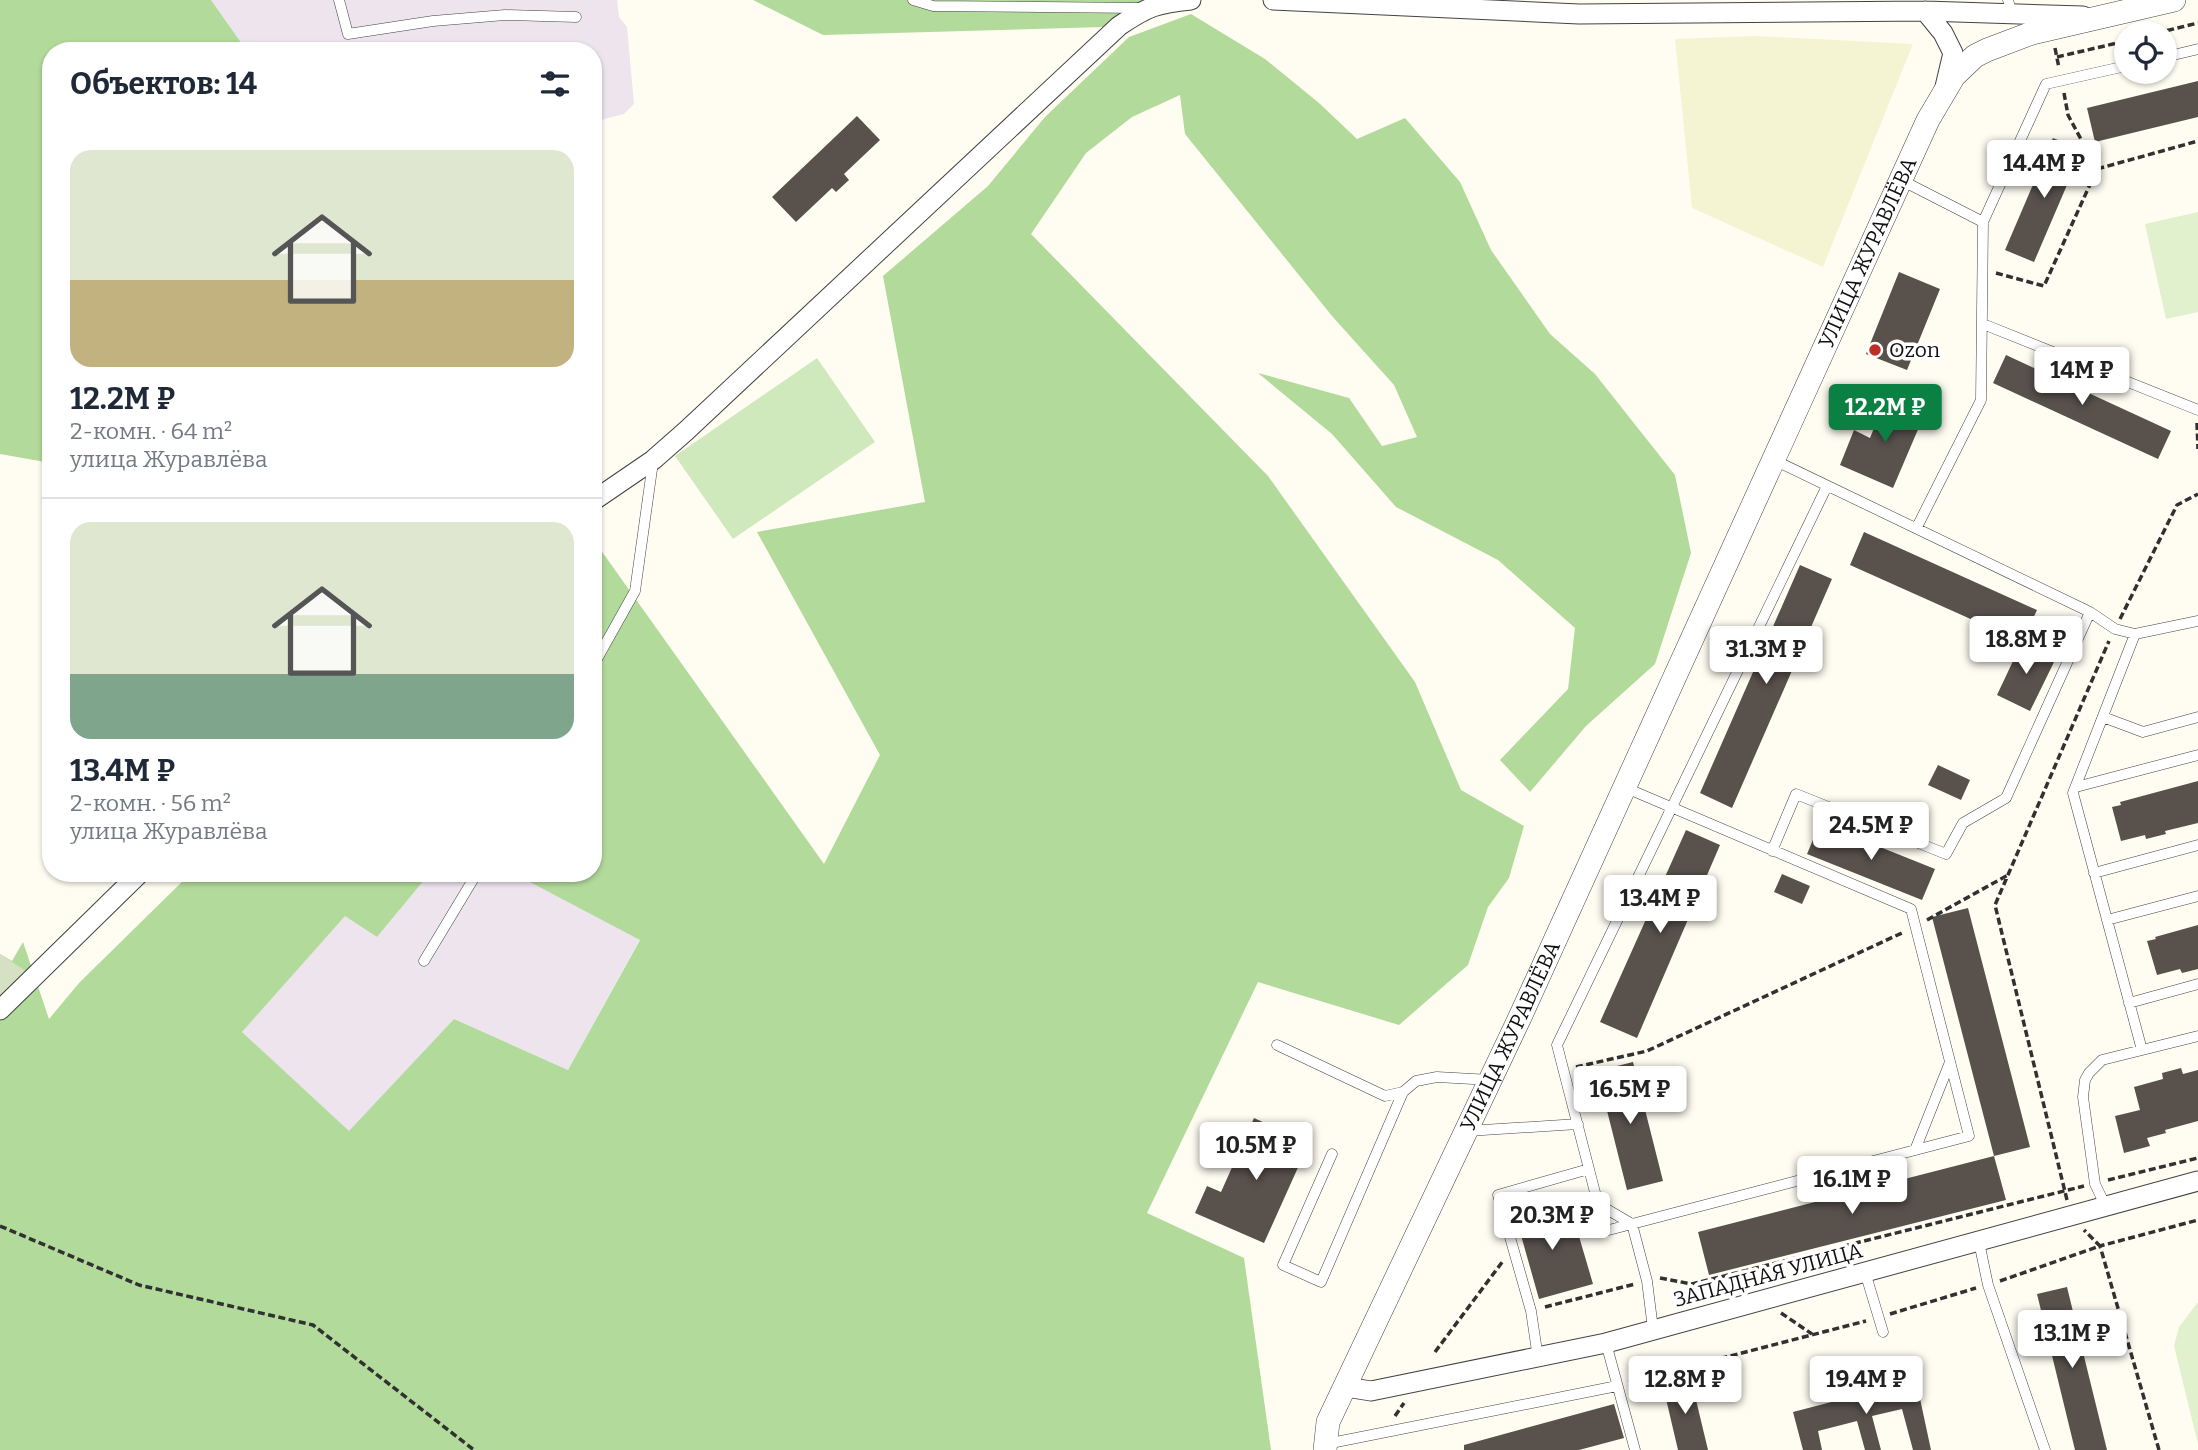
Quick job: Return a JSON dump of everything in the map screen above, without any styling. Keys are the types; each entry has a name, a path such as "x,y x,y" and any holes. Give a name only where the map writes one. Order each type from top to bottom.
{"street":[{"path":"602,495 653,460 1119,26 1145,8 1165,2 1191,0"},
{"path":"1273,0 1925,11 2010,7 2107,12"},
{"name":"УЛИЦА ЖУРАВЛЁВА","path":"1325,1447 1328,1422 1467,1131 1945,88 1963,67 1987,50 2010,40 2107,12 2174,0"},
{"path":"1925,11 1943,33 1953,53 1945,88"},
{"path":"0,1009 131,882"},
{"name":"ЗАПАДНАЯ УЛИЦА","path":"1346,1387 1371,1391 1606,1343 2198,1181"}],"lane":[{"path":"339,0 348,34 433,21 505,15 576,17"},
{"path":"913,0 933,6 1145,8"},
{"path":"2177,54 2198,49"},
{"path":"1917,527 1981,400 1983,222 2046,84 2114,69"},
{"path":"1901,180 1983,222"},
{"path":"1983,324 2197,410"},
{"path":"602,650 635,591 653,460"},
{"path":"1774,460 2090,612 2115,629 2135,635 2198,621"},
{"path":"1653,1329 1647,1281 1632,1224 1598,1204 1557,1045 1827,486"},
{"path":"1772,851 1796,794 1946,854 1963,822 2006,798 2090,612"},
{"path":"2135,635 2074,797 2142,1050"},
{"path":"2104,717 2143,732 2198,717"},
{"path":"2076,787 2198,755"},
{"path":"1605,1231 1969,1136 1911,909 1625,787"},
{"path":"2094,873 2198,845"},
{"path":"424,961 472,882"},
{"path":"2107,920 2198,896"},
{"path":"2129,1003 2198,984"},
{"path":"2105,1205 2095,1184 2083,1097 2085,1080 2102,1060 2198,1036"},
{"path":"1277,1045 1385,1096 1403,1092 1416,1082 1437,1077 1490,1080"},
{"path":"1915,1150 1950,1062"},
{"path":"1332,1154 1283,1265 1321,1282 1403,1092"},
{"path":"1467,1131 1578,1124"},
{"path":"1538,1358 1531,1311 1498,1195 1589,1169"},
{"path":"1979,1242 1988,1285 2045,1450"},
{"path":"1866,1272 1883,1332"},
{"path":"1606,1343 1636,1450"},
{"path":"1325,1447 1617,1386"}],"path":[{"path":"2177,28 2198,23"},
{"path":"2051,29 2068,115 2097,169"},
{"path":"2057,57 2114,44"},
{"path":"2097,169 2198,141"},
{"path":"1984,270 2044,286 2097,169"},
{"path":"2197,410 2198,449"},
{"path":"2159,1450 2100,1246 2069,1216 1995,905 2115,629 2177,505 2198,494"},
{"path":"1564,1070 1647,1051 1916,926 2008,875"},
{"path":"1531,1311 1664,1277 1692,1284 2198,1158"},
{"path":"1617,1386 1879,1318 1988,1285 2100,1246 2198,1220"},
{"path":"0,1226 139,1284 313,1325 474,1450"},
{"path":"1435,1352 1513,1248"},
{"path":"1762,1300 1813,1335"}],"shaded area":[{"path":"211,0 617,0 619,17 627,27 634,104 624,114 602,120 602,42 241,42"},
{"path":"423,882 531,882 640,939 568,1070 454,1019 349,1132 242,1032 345,915 377,937"}],"green space":[{"path":"0,0 211,0 241,42 42,42 42,461 0,454"},
{"path":"753,0 1145,0 1103,27 823,35"},
{"path":"1191,14 1265,59 1319,103 1357,139 1405,118 1460,182 1491,250 1550,334 1595,374 1675,475 1691,553 1655,664 1586,726 1530,792 1500,760 1568,689 1575,628 1498,560 1396,507 1332,434 1258,373 1349,398 1382,446 1417,437 1394,385 1332,316 1185,134 1180,95 1132,117 1086,153 1031,234 1268,476 1415,682 1461,790 1524,826 1509,878 1488,907 1468,965 1399,1025 1258,982 1147,1213 1244,1258 1271,1450 0,1450 0,954 12,961 23,942 49,1019 79,983 182,882 423,882 377,937 345,916 242,1032 349,1131 454,1019 568,1070 640,940 530,882 602,882 602,552 824,864 880,755 757,532 925,502 883,276 988,186 1045,117 1129,37"},
{"path":"1756,36 1913,44 1823,267 1692,208 1675,39"},
{"path":"2198,212 2198,312 2166,319 2145,224"},
{"path":"817,358 875,442 733,539 675,456"},
{"path":"0,954 26,971 3,1000 0,999"},
{"path":"2198,1302 2198,1444 2174,1346 2179,1327"}],"building":[{"path":"2198,81 2198,117 2095,142 2087,108"},
{"path":"857,116 880,140 844,174 849,180 836,192 832,188 796,222 772,197"},
{"path":"2053,138 2082,150 2034,262 2005,250"},
{"path":"1899,272 1940,289 1907,370 1866,354"},
{"path":"2006,355 2171,431 2158,459 1993,383"},
{"path":"1887,396 1925,413 1893,488 1840,465 1854,430 1870,438"},
{"path":"1864,532 2037,610 2022,642 1850,565"},
{"path":"1800,565 1832,579 1732,808 1700,793"},
{"path":"2022,642 2056,658 2030,711 1997,695"},
{"path":"1938,765 1970,780 1961,800 1928,785"},
{"path":"2198,781 2198,823 2146,839 2145,835 2121,841 2112,807 2121,805 2120,802"},
{"path":"1820,823 1935,869 1922,900 1807,854"},
{"path":"1686,830 1720,845 1637,1038 1600,1022"},
{"path":"1782,874 1810,886 1802,904 1774,892"},
{"path":"1968,908 2030,1147 1994,1156 1932,917"},
{"path":"2198,925 2198,969 2182,973 2180,969 2157,975 2147,941"},
{"path":"1633,1062 1663,1181 1627,1190 1597,1071"},
{"path":"2181,1068 2183,1074 2198,1070 2198,1121 2165,1130 2166,1133 2147,1138 2150,1146 2124,1153 2115,1116 2140,1110 2134,1087 2163,1079 2162,1073"},
{"path":"1254,1118 1309,1143 1264,1243 1195,1213 1207,1186 1221,1192"},
{"path":"1994,1156 2006,1200 1709,1275 1698,1232"},
{"path":"1556,1202 1566,1237 1578,1233 1593,1284 1539,1299 1515,1214"},
{"path":"2067,1287 2107,1450 2075,1450 2037,1294"},
{"path":"1691,1379 1708,1450 1678,1450 1663,1386"},
{"path":"1916,1380 1931,1450 1913,1450 1902,1409 1872,1416 1881,1450 1865,1450 1857,1421 1818,1431 1822,1450 1803,1450 1793,1412"},
{"path":"1614,1404 1624,1438 1579,1450 1464,1450 1464,1445"}],"place":[{"name":"Ozon","path":"1875,350"}]}
